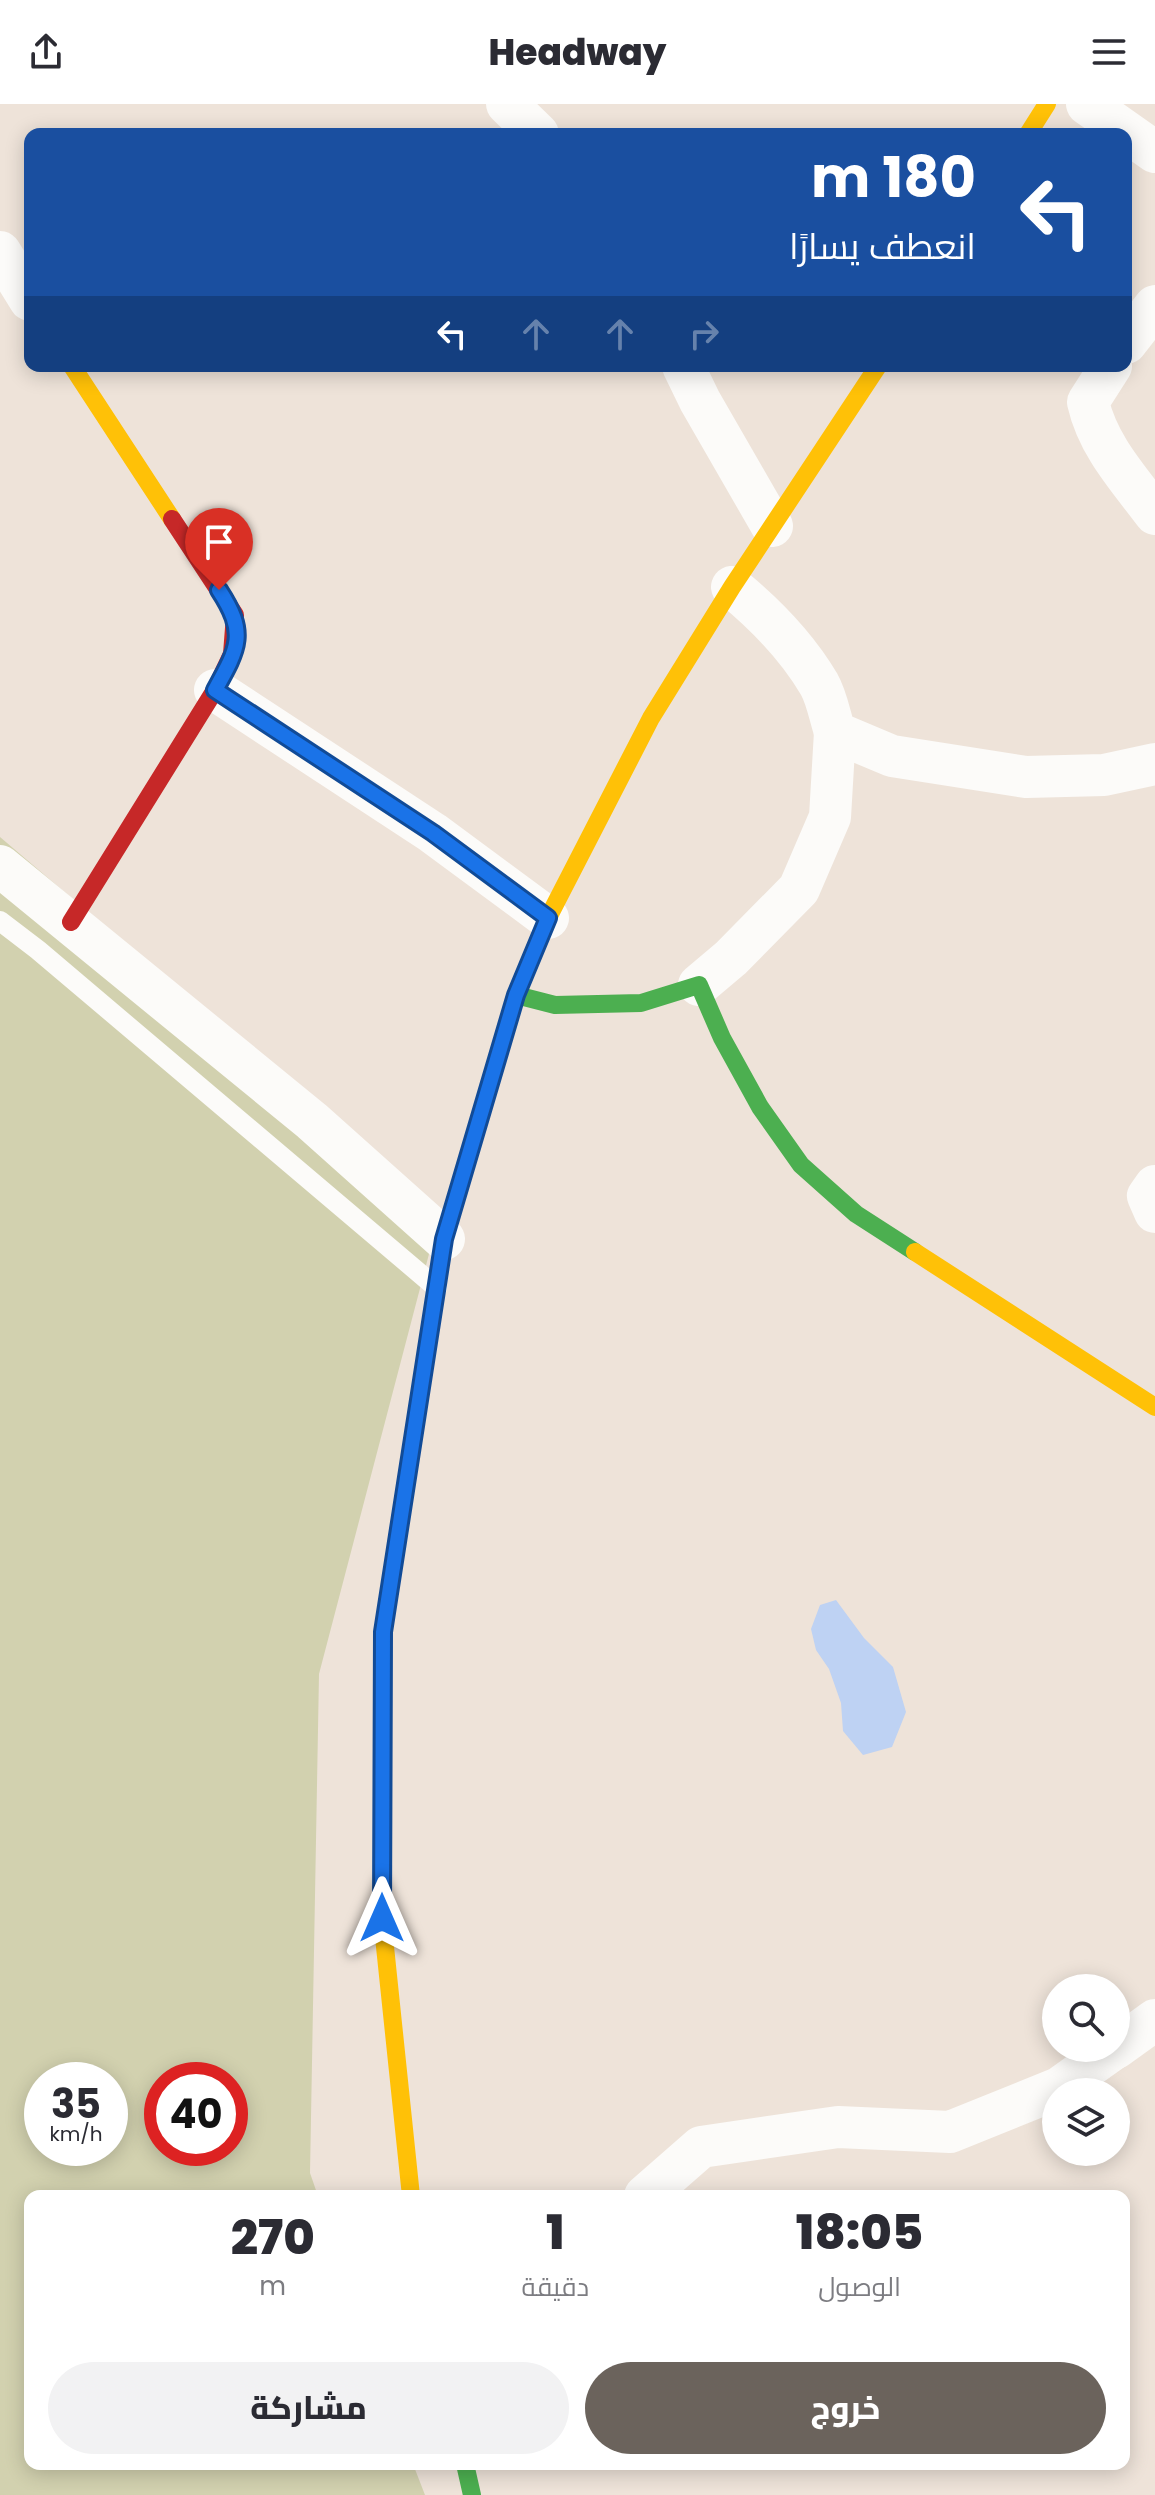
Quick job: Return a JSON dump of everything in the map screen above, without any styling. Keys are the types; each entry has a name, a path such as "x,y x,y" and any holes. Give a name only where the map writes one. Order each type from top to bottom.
{"street":[{"path":"507,104 532,128"},
{"path":"1087,104 1121,128"},
{"path":"1132,136 1155,152"},
{"path":"0,252 24,290"},
{"path":"1132,335 1155,306"},
{"path":"71,922 215,690 238,640 235,615 76,372"},
{"path":"686,372 772,526"},
{"path":"410,2190 382,1918 383,1632 444,1239 516,995 548,918 651,718 732,587 874,372"},
{"path":"1107,372 1088,402 1093,423 1101,443 1155,514"},
{"path":"516,995 555,1005 641,1003 699,985 731,958 799,889 830,817 835,732 821,686 760,610 732,587"},
{"path":"215,690 433,833 548,918"},
{"path":"835,732 892,756 1026,777 1104,775 1155,764"},
{"path":"0,866 312,1121 444,1239"},
{"path":"699,985 722,1038 760,1107 801,1165 856,1214 1155,1407"},
{"path":"1155,1186 1148,1196 1155,1212"},
{"path":"1130,2038 1155,2020"},
{"path":"652,2190 701,2147 838,2127 950,2132 1059,2088 1096,2062"},
{"path":"466,2470 472,2495"}],"lane":[{"path":"0,921 437,1288"}],"green space":[{"path":"0,837 440,1212 319,1674 310,2173 316,2190 24,2190 24,2470 415,2470 425,2495 0,2495"}],"water":[{"path":"836,1600 864,1638 893,1667 906,1712 892,1747 863,1755 843,1731 841,1703 829,1669 816,1650 811,1629 820,1605"}],"traffic: fast":[{"path":"516,995 555,1005 641,1003 699,985 722,1038 760,1107 801,1165 856,1214 915,1252"},
{"path":"466,2470 472,2495"}],"traffic: slow":[{"path":"1032,128 1047,104"},
{"path":"76,372 172,519"},
{"path":"537,944 651,718 732,587 874,372"},
{"path":"915,1252 1155,1407"},
{"path":"397,1540 383,1632 382,1918 410,2190"}],"traffic: jam":[{"path":"71,922 215,690 232,654 235,615 172,519"},
{"path":"397,1540 444,1239 516,995 537,944"}],"route":[{"path":"219,590 235,615 238,640 215,690 433,833 548,918 516,995 444,1239 383,1632 382,1918"}]}
